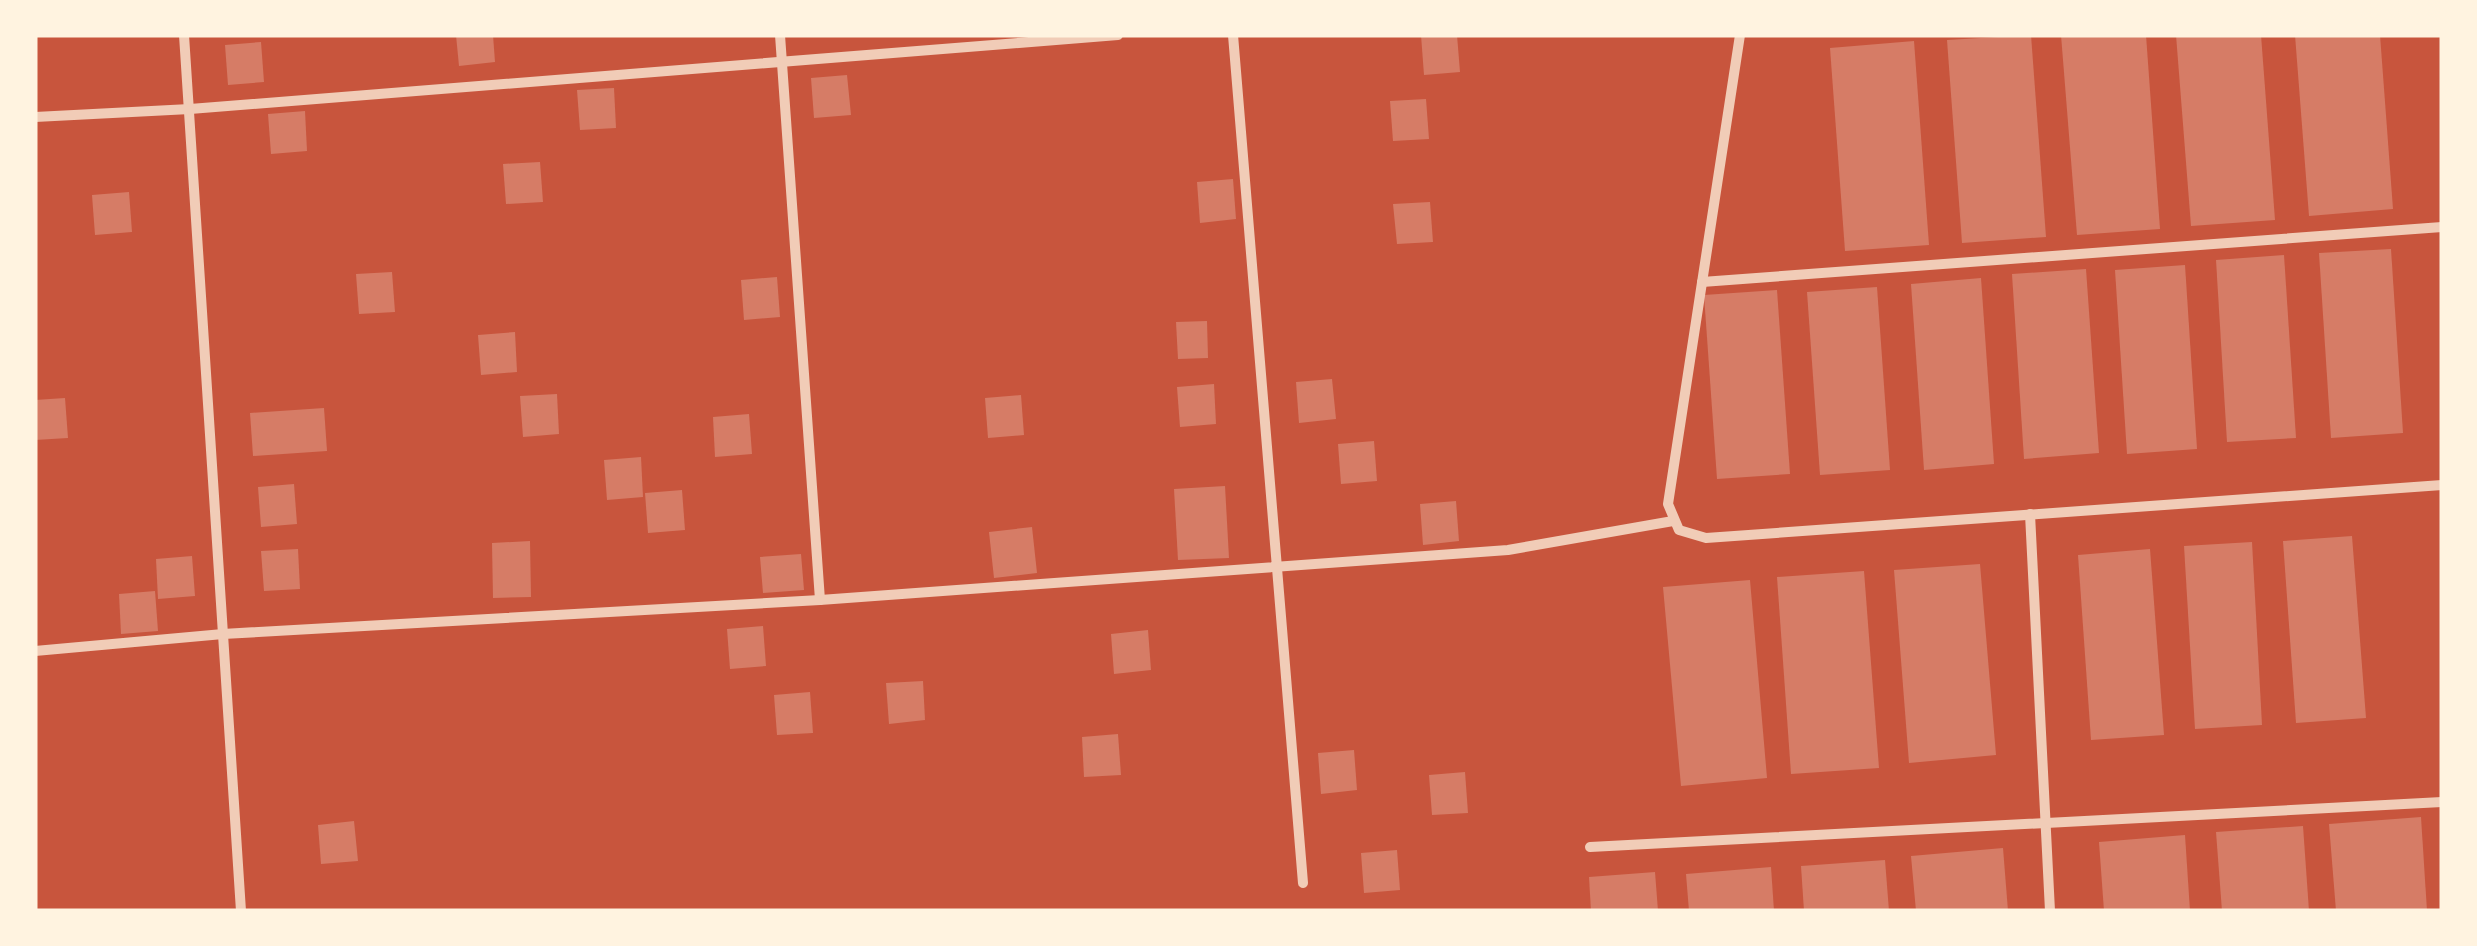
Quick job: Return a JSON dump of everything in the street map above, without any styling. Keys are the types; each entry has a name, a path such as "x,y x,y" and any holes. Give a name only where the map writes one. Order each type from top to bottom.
{"street":[{"path":"184,35 240,911"},
{"path":"780,35 820,600"},
{"path":"35,117 190,109 1118,35"},
{"path":"1233,35 1303,883"},
{"path":"1740,35 1668,504 1680,530 1706,538 2442,484"},
{"path":"1702,282 2442,227"},
{"path":"2030,514 2050,911"},
{"path":"35,651 223,634 820,600 1508,550 1673,521"},
{"path":"1590,847 2442,802"}],"building":[{"path":"456,35 493,35 495,62 459,66"},
{"path":"1421,35 1457,35 1460,72 1424,75"},
{"path":"2031,35 2046,237 1962,243 1947,40"},
{"path":"2061,35 2146,35 2160,229 2077,235"},
{"path":"2176,35 2261,35 2275,220 2191,226"},
{"path":"2295,35 2380,35 2393,209 2309,216"},
{"path":"1914,41 1929,245 1845,251 1830,48"},
{"path":"261,42 264,82 228,85 225,45"},
{"path":"847,75 851,115 814,118 811,78"},
{"path":"614,88 616,128 580,130 577,90"},
{"path":"1426,99 1429,139 1393,141 1390,101"},
{"path":"305,111 307,151 271,154 268,114"},
{"path":"540,162 543,202 506,204 503,164"},
{"path":"1233,179 1236,219 1200,223 1197,182"},
{"path":"129,192 132,232 95,235 92,195"},
{"path":"1430,202 1433,242 1397,244 1393,204"},
{"path":"2391,249 2403,433 2331,438 2319,253"},
{"path":"2284,255 2296,438 2227,442 2216,260"},
{"path":"2185,265 2197,449 2127,454 2115,270"},
{"path":"2086,269 2099,453 2024,459 2012,274"},
{"path":"392,272 395,312 359,314 356,274"},
{"path":"777,277 780,317 744,320 741,280"},
{"path":"1981,278 1994,464 1924,470 1911,284"},
{"path":"1877,287 1890,470 1820,475 1807,292"},
{"path":"1777,290 1790,474 1717,479 1704,295"},
{"path":"1207,321 1208,358 1178,359 1176,322"},
{"path":"515,332 517,372 481,375 478,335"},
{"path":"1332,379 1336,419 1299,423 1296,382"},
{"path":"1214,384 1216,424 1180,427 1177,387"},
{"path":"557,394 559,434 523,437 520,396"},
{"path":"1021,395 1024,435 988,438 985,398"},
{"path":"65,398 68,438 35,440 35,400"},
{"path":"324,408 327,451 253,456 250,413"},
{"path":"749,414 752,454 715,457 713,417"},
{"path":"1374,441 1377,481 1341,484 1338,444"},
{"path":"641,457 643,497 607,500 604,460"},
{"path":"294,484 297,524 261,527 258,487"},
{"path":"1225,486 1229,558 1178,560 1174,489"},
{"path":"682,490 685,530 648,533 645,493"},
{"path":"1456,501 1459,541 1423,545 1420,504"},
{"path":"1032,527 1037,573 994,578 989,532"},
{"path":"2352,536 2366,718 2296,723 2283,541"},
{"path":"530,541 531,597 493,598 492,543"},
{"path":"2252,542 2262,725 2195,729 2184,546"},
{"path":"298,549 300,589 264,591 261,551"},
{"path":"2150,549 2164,735 2091,740 2078,555"},
{"path":"801,554 804,590 763,593 760,557"},
{"path":"192,556 195,596 158,599 156,559"},
{"path":"1980,564 1996,755 1909,763 1894,570"},
{"path":"1864,571 1879,768 1791,774 1777,577"},
{"path":"1750,580 1767,778 1681,786 1663,587"},
{"path":"155,591 158,631 121,634 119,594"},
{"path":"763,626 766,666 730,669 727,629"},
{"path":"1148,630 1151,670 1114,674 1111,634"},
{"path":"923,681 925,720 889,724 886,683"},
{"path":"810,692 813,733 777,735 774,695"},
{"path":"1118,734 1121,775 1084,777 1082,737"},
{"path":"1354,750 1357,790 1321,794 1318,753"},
{"path":"1465,772 1468,813 1432,815 1429,775"},
{"path":"2421,817 2427,911 2336,911 2329,824"},
{"path":"354,821 358,861 321,864 318,825"},
{"path":"2303,826 2309,911 2222,911 2216,832"},
{"path":"2185,835 2190,911 2104,911 2099,842"},
{"path":"2003,848 2008,911 1916,911 1911,856"},
{"path":"1397,850 1400,890 1364,893 1361,853"},
{"path":"1885,860 1889,911 1804,911 1801,866"},
{"path":"1771,867 1774,911 1689,911 1686,874"},
{"path":"1655,872 1658,911 1591,911 1589,877"}]}
